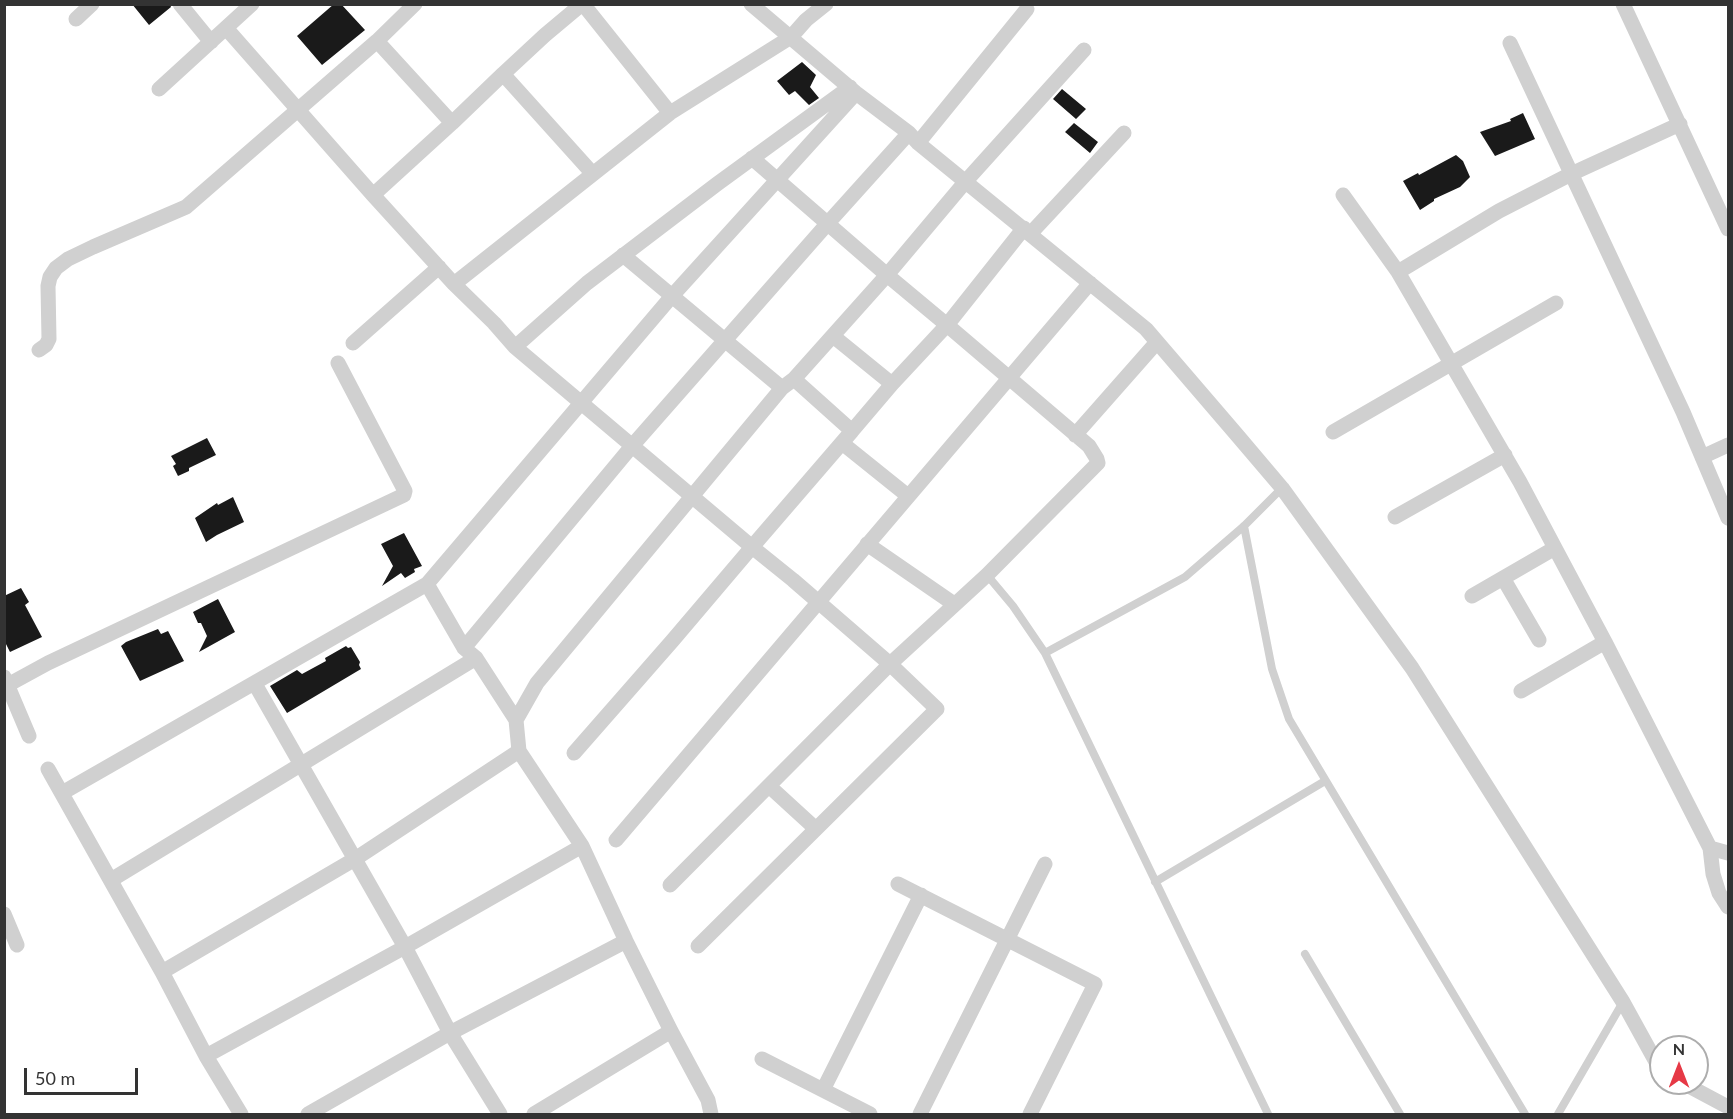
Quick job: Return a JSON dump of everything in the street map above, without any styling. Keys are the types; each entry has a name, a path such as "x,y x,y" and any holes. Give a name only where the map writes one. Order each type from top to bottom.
{"street":[{"path":"76,19 92,4"},
{"path":"180,4 211,42"},
{"path":"159,89 252,4"},
{"path":"39,350 46,345 49,339 48,286 50,277 56,268 68,259 93,247 186,207 299,110 415,4"},
{"path":"373,195 545,35 582,4 670,113"},
{"path":"751,4 1146,329 1281,488 1412,668 1623,1002 1649,1049"},
{"path":"454,284 670,113 791,37 806,20 826,4"},
{"path":"1623,4 1728,229"},
{"path":"111,880 301,764 470,653 632,446 828,223 914,138 1027,9"},
{"path":"226,28 373,195 515,347 818,601 937,709 698,946"},
{"path":"376,41 452,123"},
{"path":"1510,43 1702,457 1728,518"},
{"path":"516,720 537,683 788,384 833,336 966,181 1084,50"},
{"path":"503,74 593,174"},
{"path":"515,347 587,283 752,158 853,90"},
{"path":"62,793 427,584 672,296 853,90"},
{"path":"1398,272 1499,211 1571,174 1680,124"},
{"path":"574,753 674,640 892,384 947,325 1028,231 1124,133"},
{"path":"670,885 890,664 987,574 1098,463 1089,446 752,158"},
{"path":"1343,195 1398,272 1505,455 1605,642 1710,848 1713,874 1719,892 1728,907"},
{"path":"624,255 726,340 852,431"},
{"path":"352,343 439,267"},
{"path":"616,840 1090,283"},
{"path":"1333,432 1556,303"},
{"path":"833,336 892,384"},
{"path":"1075,435 1156,342"},
{"path":"29,736 6,683 404,495 405,491 338,363"},
{"path":"842,443 908,496"},
{"path":"1702,457 1728,445"},
{"path":"1395,517 1505,455"},
{"path":"867,544 954,604"},
{"path":"1472,596 1555,548"},
{"path":"1503,578 1539,640"},
{"path":"427,584 470,653 516,720 519,751 582,846 671,1031 708,1100 711,1114"},
{"path":"1521,691 1605,642"},
{"path":"255,684 405,947 450,1033 500,1114"},
{"path":"162,972 355,859 519,751"},
{"path":"48,769 162,972 236,1113"},
{"path":"769,786 816,829"},
{"path":"206,1056 405,947 582,846"},
{"path":"1710,848 1728,853"},
{"path":"920,1114 1045,864"},
{"path":"898,884 1095,984 1030,1114"},
{"path":"823,1090 921,895"},
{"path":"4,914 17,945"},
{"path":"308,1114 450,1033 627,941"},
{"path":"534,1114 671,1031"},
{"path":"762,1059 870,1114"},
{"path":"1706,1095 1728,1107"}],"lane":[{"path":"1045,653 1185,577 1244,526 1281,488"},
{"path":"1244,526 1272,669 1289,719 1525,1114"},
{"path":"987,574 1013,606 1045,653 1268,1114"},
{"path":"1155,882 1325,781"},
{"path":"1305,954 1400,1114"},
{"path":"1558,1114 1623,1002"}],"building":[{"path":"132,4 170,4 171,7 149,25"},
{"path":"334,4 341,4 365,30 322,65 297,36"},
{"path":"802,62 816,75 810,87 819,98 809,105 795,91 789,95 777,81"},
{"path":"1062,89 1086,109 1076,119 1053,99"},
{"path":"1523,113 1535,139 1495,156 1480,132 1511,121 1510,119"},
{"path":"1074,123 1098,142 1090,153 1065,132"},
{"path":"1456,155 1463,161 1470,177 1460,187 1434,199 1420,210 1403,181"},
{"path":"207,438 216,455 178,476 173,466 176,464 171,456"},
{"path":"233,497 244,522 206,542 195,518 217,503 218,505"},
{"path":"404,533 422,566 414,569 415,572 405,578 401,573 382,586 393,566 381,544"},
{"path":"21,588 29,602 25,605 42,637 10,652 4,640 4,596"},
{"path":"218,599 235,632 199,652 207,636 193,612"},
{"path":"158,629 161,634 168,631 184,661 140,681 121,646"},
{"path":"346,646 351,647 360,662 361,669 287,713 270,686 297,670 302,674 326,661 325,658"}]}
